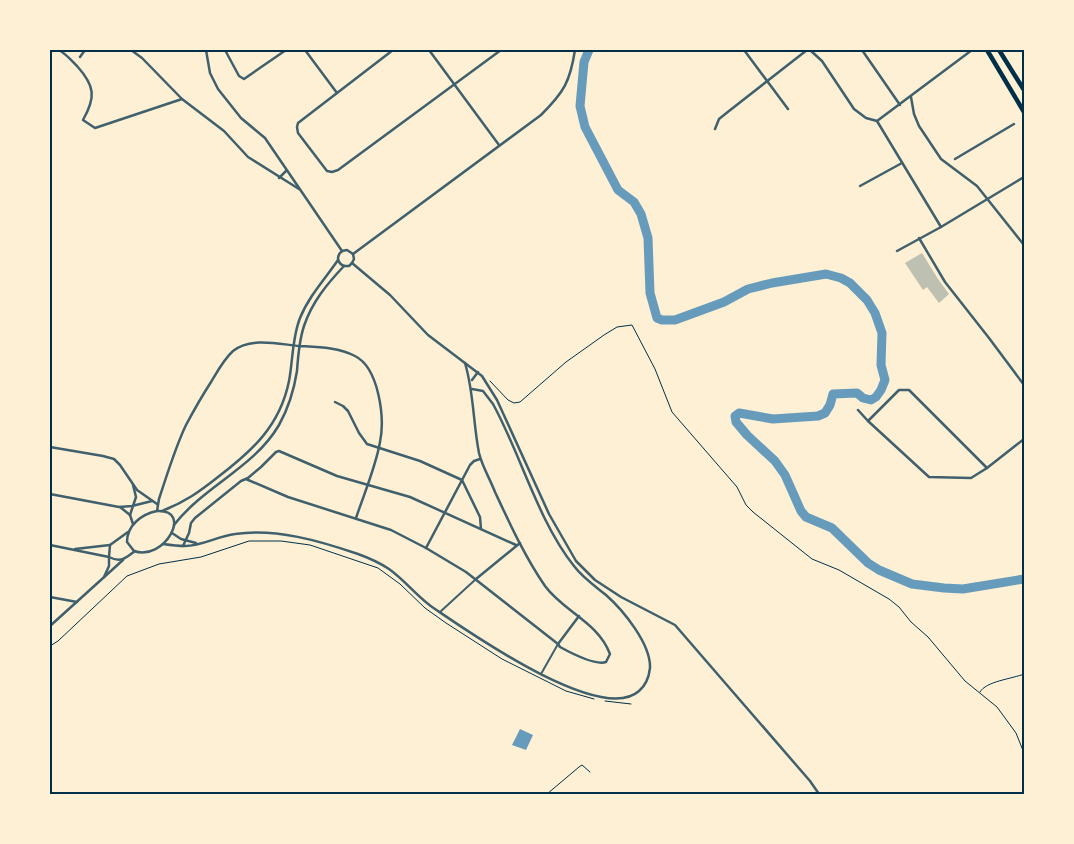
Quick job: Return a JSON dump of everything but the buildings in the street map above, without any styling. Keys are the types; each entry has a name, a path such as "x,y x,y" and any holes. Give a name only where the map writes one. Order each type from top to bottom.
{"highway":[{"path":"987,50 1024,112"},
{"path":"1000,50 1024,90"}],"street":[{"path":"50,52 54,50"},
{"path":"59,50 73,62 91,84 92,96 83,120 95,128 182,99"},
{"path":"80,56 85,50"},
{"path":"131,50 142,58 182,99 224,131 248,157 301,190"},
{"path":"206,50 208,66 218,89 241,118 265,138 342,251"},
{"path":"225,50 239,76 244,79 286,50"},
{"path":"305,50 337,93"},
{"path":"393,50 301,120 297,127 298,133 325,169 332,172 338,170 501,50"},
{"path":"429,50 500,146"},
{"path":"353,254 542,116 560,96 570,77 575,50"},
{"path":"744,50 788,109"},
{"path":"715,129 719,119 766,80 809,50 822,61 854,108 866,118 877,121 941,227"},
{"path":"862,50 900,105"},
{"path":"877,121 972,50"},
{"path":"911,97 914,114 941,159 977,186 1024,245"},
{"path":"955,159 1014,124"},
{"path":"860,186 902,163"},
{"path":"279,178 286,171"},
{"path":"897,251 1024,177"},
{"path":"920,238 945,282 1024,385"},
{"path":"73,549 110,545 129,531 143,516 191,498 240,460 263,438 274,422 283,402 289,381 295,333 300,316 317,287 338,260 338,255 342,251 347,250 353,254"},
{"path":"174,525 190,507 253,457 272,436 292,396 301,337 307,317 323,290 344,266 349,266 352,263 353,254"},
{"path":"338,260 344,266"},
{"path":"352,263 390,295 428,335 482,376 497,400 549,514 576,561 595,580 675,625 819,794"},
{"path":"157,511 157,504 186,426 214,376 231,353 247,344 259,342 347,352 362,361 369,369 375,383 382,429 379,448 356,518"},
{"path":"246,479 288,496 391,530 456,565 560,647 597,663 606,662 610,658 610,654 594,629 556,598 546,586 520,543 481,459 471,382 465,362"},
{"path":"469,375 474,369"},
{"path":"471,382 478,372"},
{"path":"163,544 183,546 238,533 276,534 315,542 376,562 392,571 440,612 493,647 541,674 582,692 624,698 635,694 645,684 649,674 649,659 644,646 624,614 606,595 579,573 567,557 533,493 493,404 483,391 472,389"},
{"path":"868,421 899,390 909,390 988,468"},
{"path":"335,402 348,411 364,441 371,446 420,461 462,480 480,517 481,529"},
{"path":"858,410 929,477 971,478 988,468 1024,439"},
{"path":"50,447 114,459 137,490 157,504"},
{"path":"183,546 189,533 190,525 195,518 279,451 320,470 410,497 516,545"},
{"path":"426,548 471,463 481,459"},
{"path":"130,515 136,497 132,484"},
{"path":"50,494 119,507 134,506 152,501"},
{"path":"119,507 130,515 133,525"},
{"path":"50,626 123,560 136,552 149,552 163,544 172,533 174,525 172,516 162,510"},
{"path":"129,531 128,542 130,547 136,552"},
{"path":"172,533 196,543"},
{"path":"189,533 196,543"},
{"path":"440,612 520,543"},
{"path":"50,545 123,560"},
{"path":"103,578 109,566 110,545"},
{"path":"50,597 77,602"},
{"path":"541,674 558,644 579,616"}],"path":[{"path":"482,376 492,383 508,400 514,403 520,402 597,339 617,327 632,325 655,369 672,412 737,487 746,505 812,559 839,570 900,607 911,622 928,637 965,681 1002,713 1016,733 1024,753"},
{"path":"50,646 127,576 170,561 201,557 249,542 290,542 323,549 378,568 400,584 425,608 446,623 522,670 579,696 631,704"},
{"path":"979,693 981,689 987,686 1024,674"},
{"path":"547,794 579,767 582,766 590,772"}],"water":[{"path":"520,729 533,735 526,750 512,745"}],"waterway":[{"path":"589,50 584,62 580,106 585,127 618,190 634,202 641,214 648,238 650,293 657,318 675,320 724,302 748,289 826,274 841,278 850,283 867,300 875,313 882,333 881,365 885,380 876,397 871,400 863,398 857,393 833,394 830,405 825,413 818,416 773,419 739,413 735,416 736,422 747,435 775,461 785,475 801,511 806,517 832,528 868,563 879,570 912,584 963,589 1024,579"}]}
